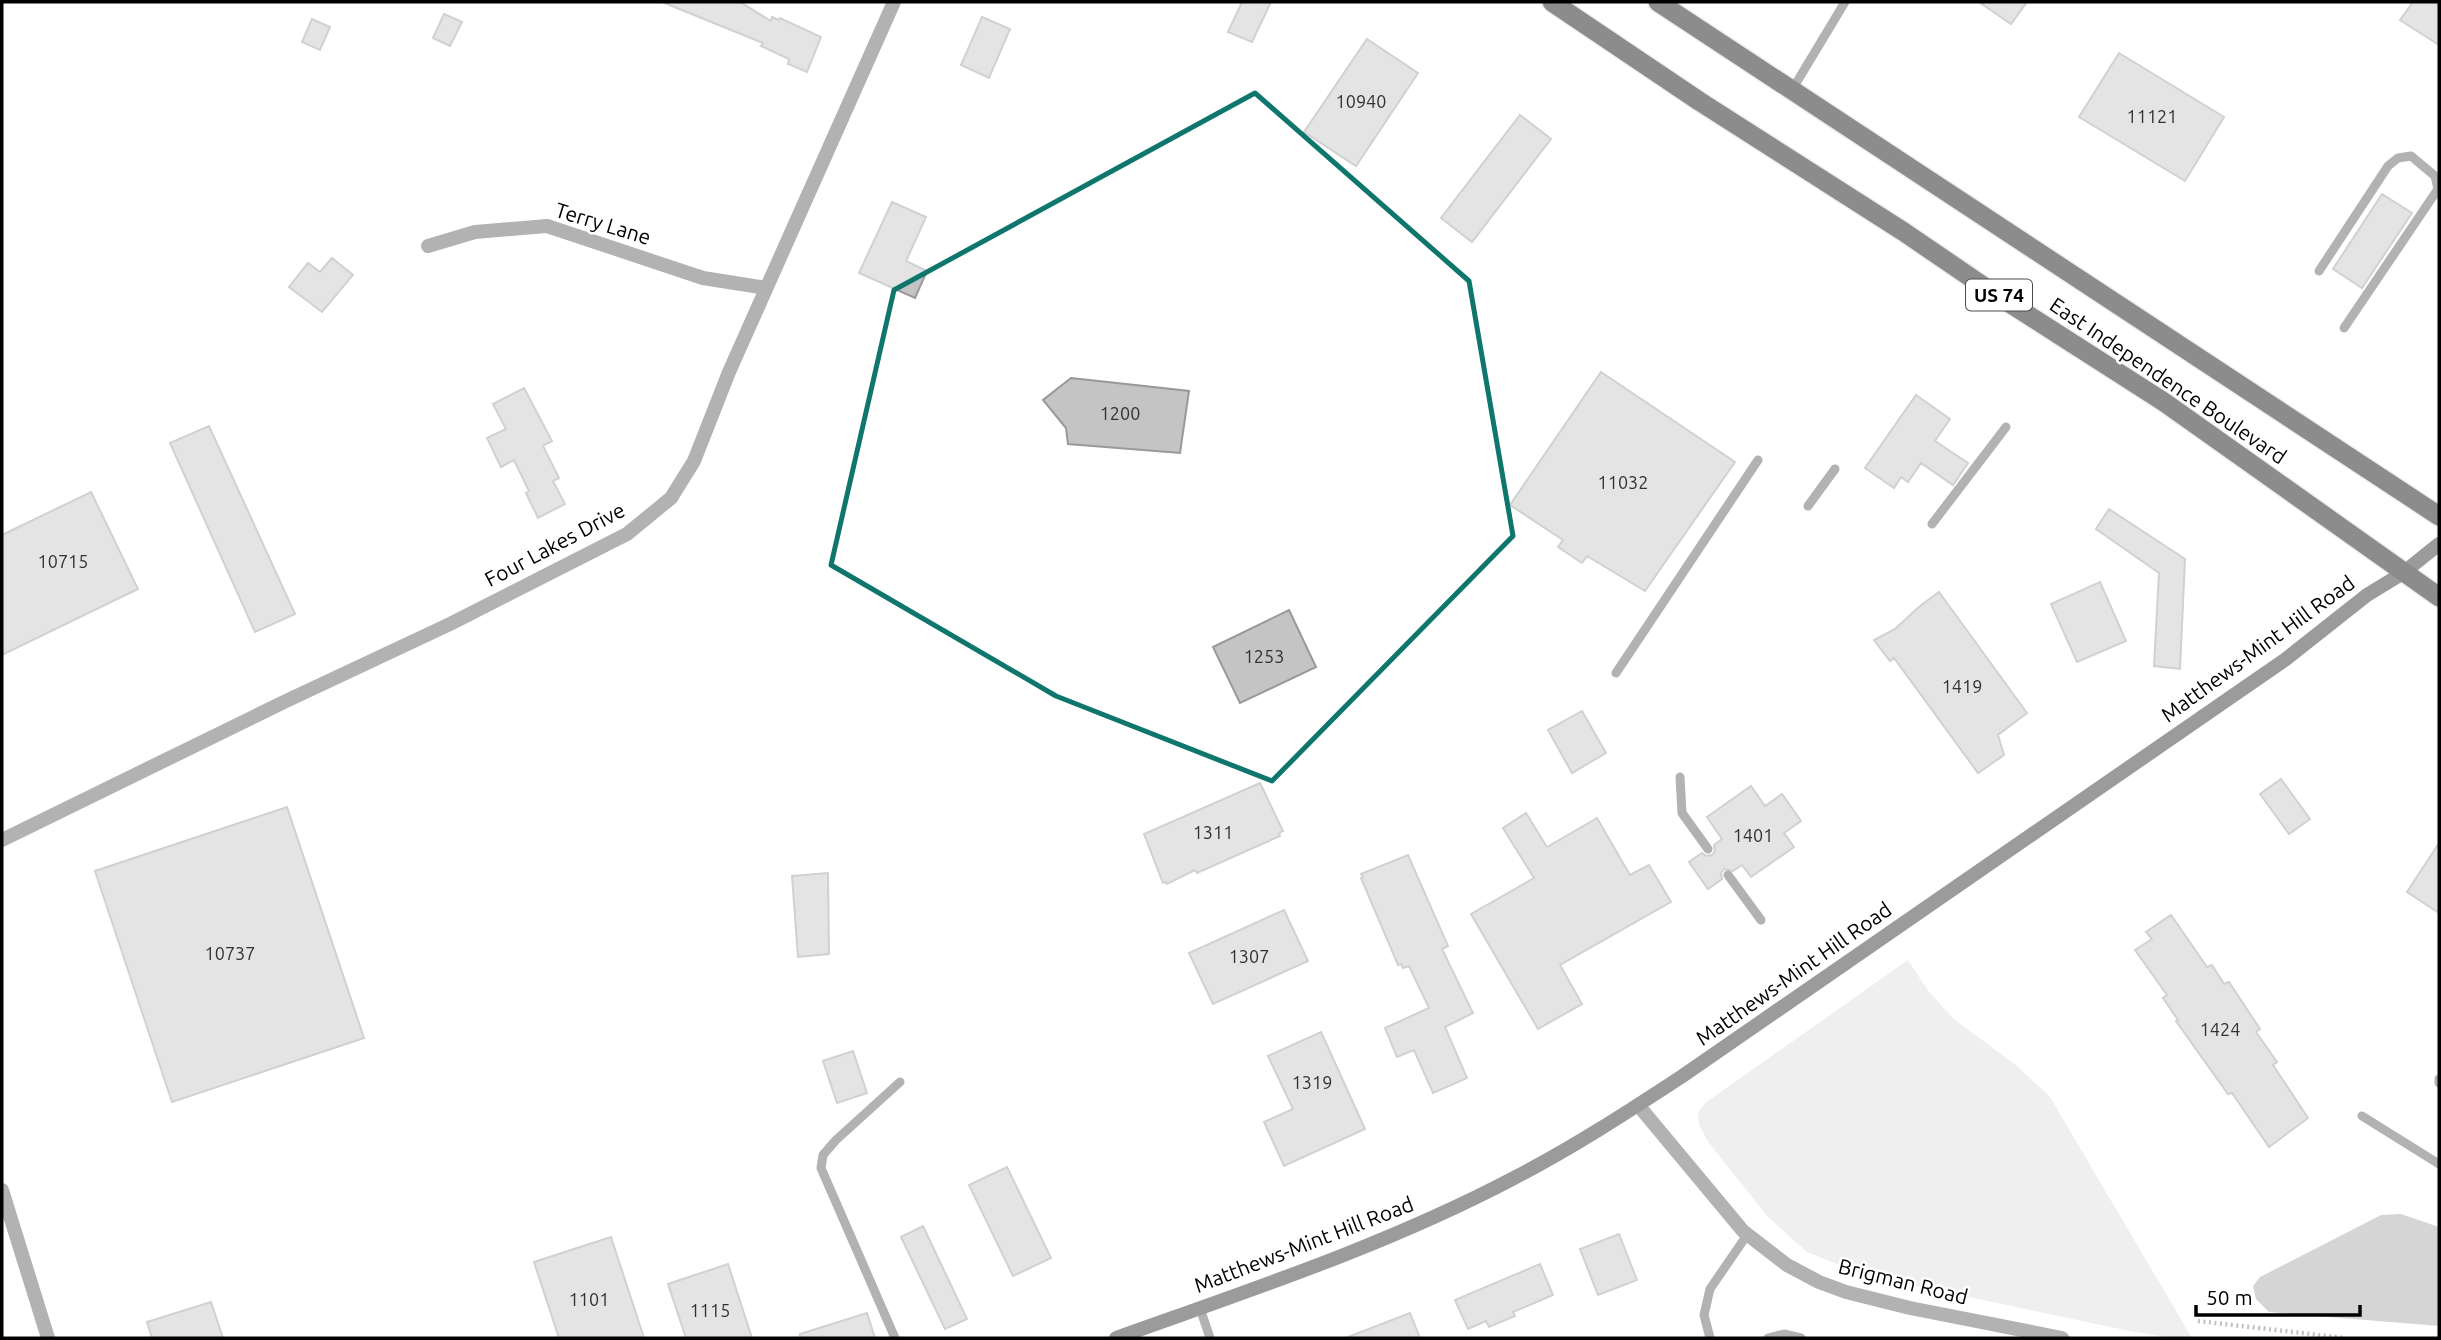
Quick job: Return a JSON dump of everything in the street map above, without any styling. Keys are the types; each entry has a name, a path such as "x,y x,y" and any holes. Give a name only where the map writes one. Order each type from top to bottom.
{"highway":[{"name":"East Independence Boulevard","path":"1552,2 1699,101 2164,402 2439,597"},
{"name":"East Independence Boulevard","path":"1658,2 2439,516"}],"main road":[{"name":"Matthews-Mint Hill Road","path":"1116,1338 1296,1274 1395,1234 1471,1200 1568,1148 1638,1105 2287,659 2367,595 2403,573 2439,544"}],"street":[{"name":"Four Lakes Drive","path":"2,840 450,624 626,534 671,498 694,461 723,384 894,2"},
{"name":"Terry Lane","path":"428,247 475,232 547,226 704,278 766,288"},
{"name":"Brigman Road","path":"1638,1105 1747,1235 1787,1265 1818,1282 1846,1292 1910,1308 2061,1338"},
{"path":"2,1191 48,1338"}],"lane":[{"path":"1792,90 1845,2"},
{"path":"2319,271 2388,166 2398,158 2411,156 2435,176 2438,189 2344,328"},
{"path":"1932,524 2006,427"},
{"path":"1616,673 1758,460"},
{"path":"1808,506 1835,469"},
{"path":"1680,777 1682,813 1708,849"},
{"path":"1728,874 1761,920"},
{"path":"895,1338 821,1168 823,1155 836,1140 900,1082"},
{"path":"2362,1116 2439,1164"},
{"path":"1710,1338 1704,1315 1710,1289 1747,1235"},
{"path":"1199,1308 1210,1338"},
{"path":"1768,1338 1784,1334 1801,1338"}],"path":[{"path":"2198,1321 2345,1338"}],"highlighted area":[{"path":"1255,93 1469,281 1513,536 1272,781 1056,696 831,565 894,290"}],"shaded area":[{"path":"1908,960 1929,992 1955,1020 2016,1065 2050,1097 2192,1338 2172,1338 2125,1330 1864,1275 1807,1252 1768,1217 1709,1143 1699,1125 1698,1113 1705,1103"},
{"path":"2401,1214 2439,1227 2439,1326 2269,1312 2256,1299 2253,1286 2260,1277 2381,1215"}],"building":[{"path":"662,2 740,2 771,21 772,17 779,20 780,18 821,37 807,72 788,64 789,59 761,46 763,43"},
{"path":"1242,2 1271,2 1252,42 1228,32"},
{"path":"1979,2 2027,2 2011,24"},
{"path":"2413,2 2439,2 2439,45 2400,20"},
{"path":"444,14 462,22 450,46 433,38"},
{"path":"982,17 1010,29 989,78 961,65"},
{"path":"312,19 330,27 320,50 302,42"},
{"path":"1367,39 1418,73 1356,166 1304,132"},
{"path":"2119,53 2224,117 2185,181 2079,117"},
{"path":"1520,115 1551,139 1472,242 1441,218"},
{"path":"2382,194 2412,213 2362,288 2333,269"},
{"path":"892,202 926,217 906,261 927,271 915,298 859,273"},
{"path":"332,258 353,275 322,312 289,287 308,263 320,272"},
{"path":"1601,372 1735,462 1645,591 1587,556 1582,563 1558,547 1563,540 1510,505"},
{"path":"1071,378 1189,391 1180,453 1068,444 1066,428 1043,400"},
{"path":"524,388 552,441 543,446 559,478 553,481 565,504 538,518 514,460 501,467 487,438 506,429 493,404"},
{"path":"1916,395 1950,419 1935,441 1968,463 1953,485 1921,463 1908,482 1901,477 1894,488 1865,468"},
{"path":"209,426 295,614 255,632 170,443"},
{"path":"91,492 138,589 2,655 2,535"},
{"path":"2109,509 2185,559 2180,669 2154,666 2159,573 2096,529"},
{"path":"2100,582 2126,641 2077,662 2051,604"},
{"path":"1939,592 2027,713 1998,735 2004,755 1978,773 1894,658 1890,661 1874,640 1895,629"},
{"path":"1289,610 1316,667 1240,703 1213,647"},
{"path":"1582,711 1606,753 1572,773 1548,730"},
{"path":"2281,779 2310,819 2289,834 2260,794"},
{"path":"1260,783 1283,831 1279,833 1280,836 1197,873 1195,870 1167,884 1163,883 1144,834"},
{"path":"1751,786 1765,806 1782,794 1801,821 1784,833 1794,847 1751,877 1742,865 1733,871 1724,869 1721,873 1722,879 1708,889 1689,862 1702,853 1706,856 1712,855 1715,851 1714,845 1722,839 1707,817"},
{"path":"287,807 364,1038 172,1102 95,871"},
{"path":"1526,813 1547,847 1597,818 1630,875 1649,865 1671,902 1560,965 1582,1004 1538,1029 1471,914 1534,878 1503,828"},
{"path":"2439,843 2439,913 2407,892"},
{"path":"1408,855 1448,946 1442,949 1473,1013 1445,1027 1467,1078 1433,1093 1414,1050 1397,1057 1385,1028 1429,1008 1409,966 1403,968 1401,964 1398,965 1361,878 1361,874"},
{"path":"828,873 829,954 798,957 792,876"},
{"path":"1284,910 1308,961 1213,1004 1189,953"},
{"path":"2171,915 2207,967 2212,965 2224,984 2229,982 2260,1029 2256,1032 2277,1062 2273,1065 2308,1118 2269,1147 2232,1093 2228,1094 2176,1021 2178,1020 2163,998 2167,995 2135,950 2152,939 2146,932"},
{"path":"1321,1032 1365,1129 1284,1166 1264,1122 1293,1109 1268,1056"},
{"path":"853,1051 867,1093 837,1103 823,1061"},
{"path":"1007,1167 1051,1258 1013,1276 969,1185"},
{"path":"923,1226 967,1319 945,1329 901,1237"},
{"path":"1619,1234 1637,1280 1598,1295 1580,1249"},
{"path":"611,1237 644,1338 559,1338 534,1262"},
{"path":"728,1264 752,1338 686,1338 668,1284"},
{"path":"1540,1264 1553,1295 1513,1312 1515,1316 1489,1327 1486,1321 1468,1329 1455,1300"},
{"path":"211,1302 223,1338 152,1338 147,1322"},
{"path":"867,1313 875,1338 800,1338 800,1334"},
{"path":"1410,1313 1420,1338 1348,1338 1348,1337"}]}
